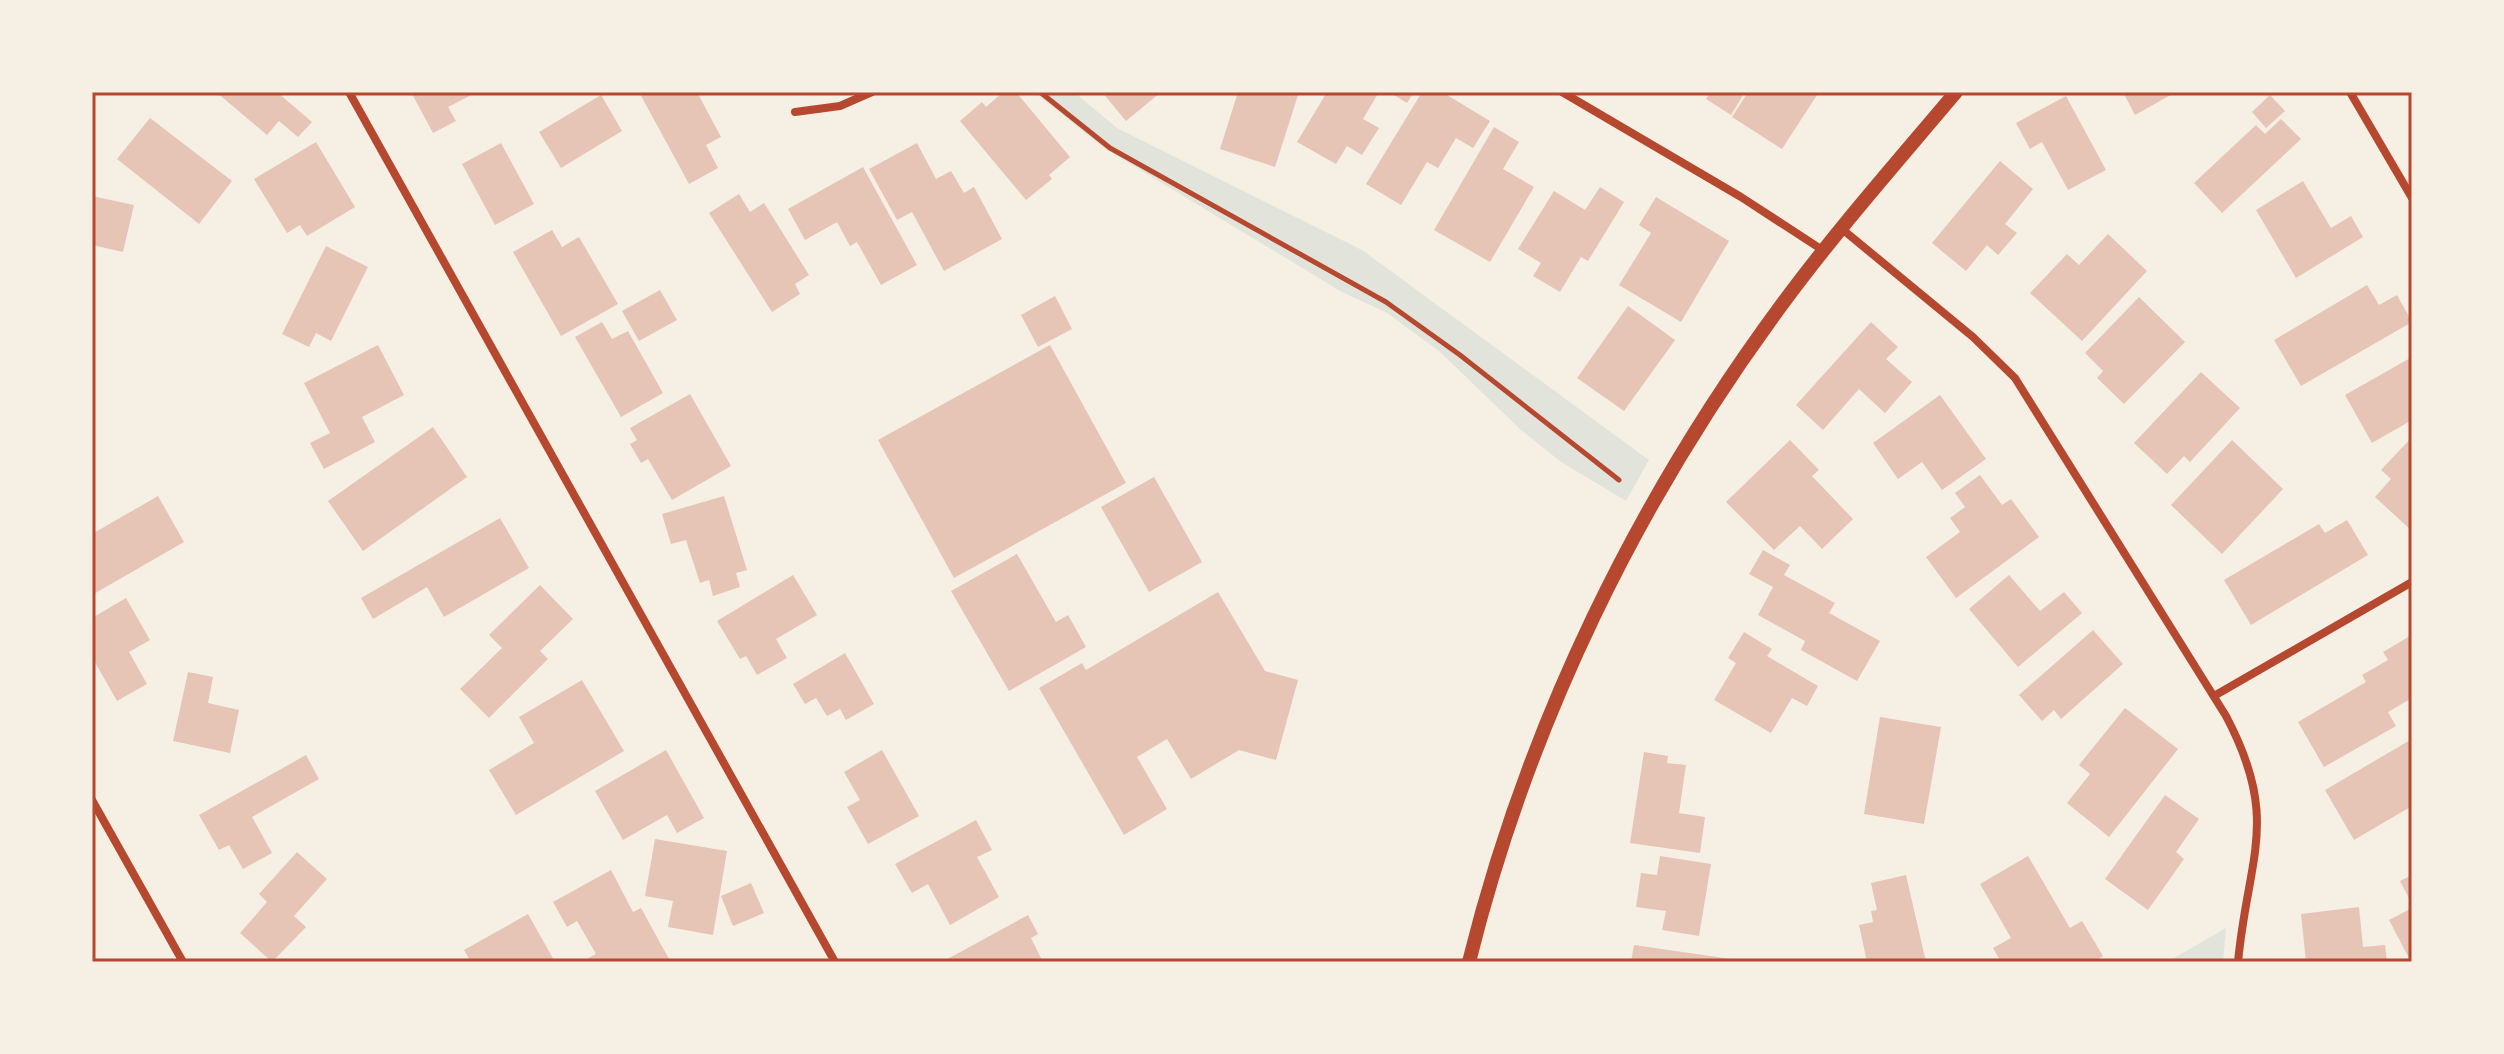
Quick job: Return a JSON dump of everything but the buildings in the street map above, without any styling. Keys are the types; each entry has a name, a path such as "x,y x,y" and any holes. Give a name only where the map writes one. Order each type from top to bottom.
{"street":[{"path":"349,92 833,959 820,962"},
{"path":"795,112 823,110 872,92"},
{"path":"1562,92 1741,197 1824,251"},
{"path":"1469,962 1496,865 1528,774 1572,663 1625,552 1729,379 1824,251 1956,92"},
{"path":"2350,92 2412,198"},
{"path":"1842,229 1973,337 2015,378 2214,696 2241,745 2258,799 2257,846 2238,962"},
{"path":"2214,696 2412,582"},
{"path":"92,800 183,962"}],"path":[{"path":"1040,92 1110,148 1386,302 1450,347 1619,480"}],"shaded area":[{"path":"1034,92 1074,92 1117,128 1362,250 1649,460 1626,501 1561,462 1520,429 1439,351 1387,313 1342,292 1104,148"},
{"path":"2226,928 2223,962 2167,962"}]}
